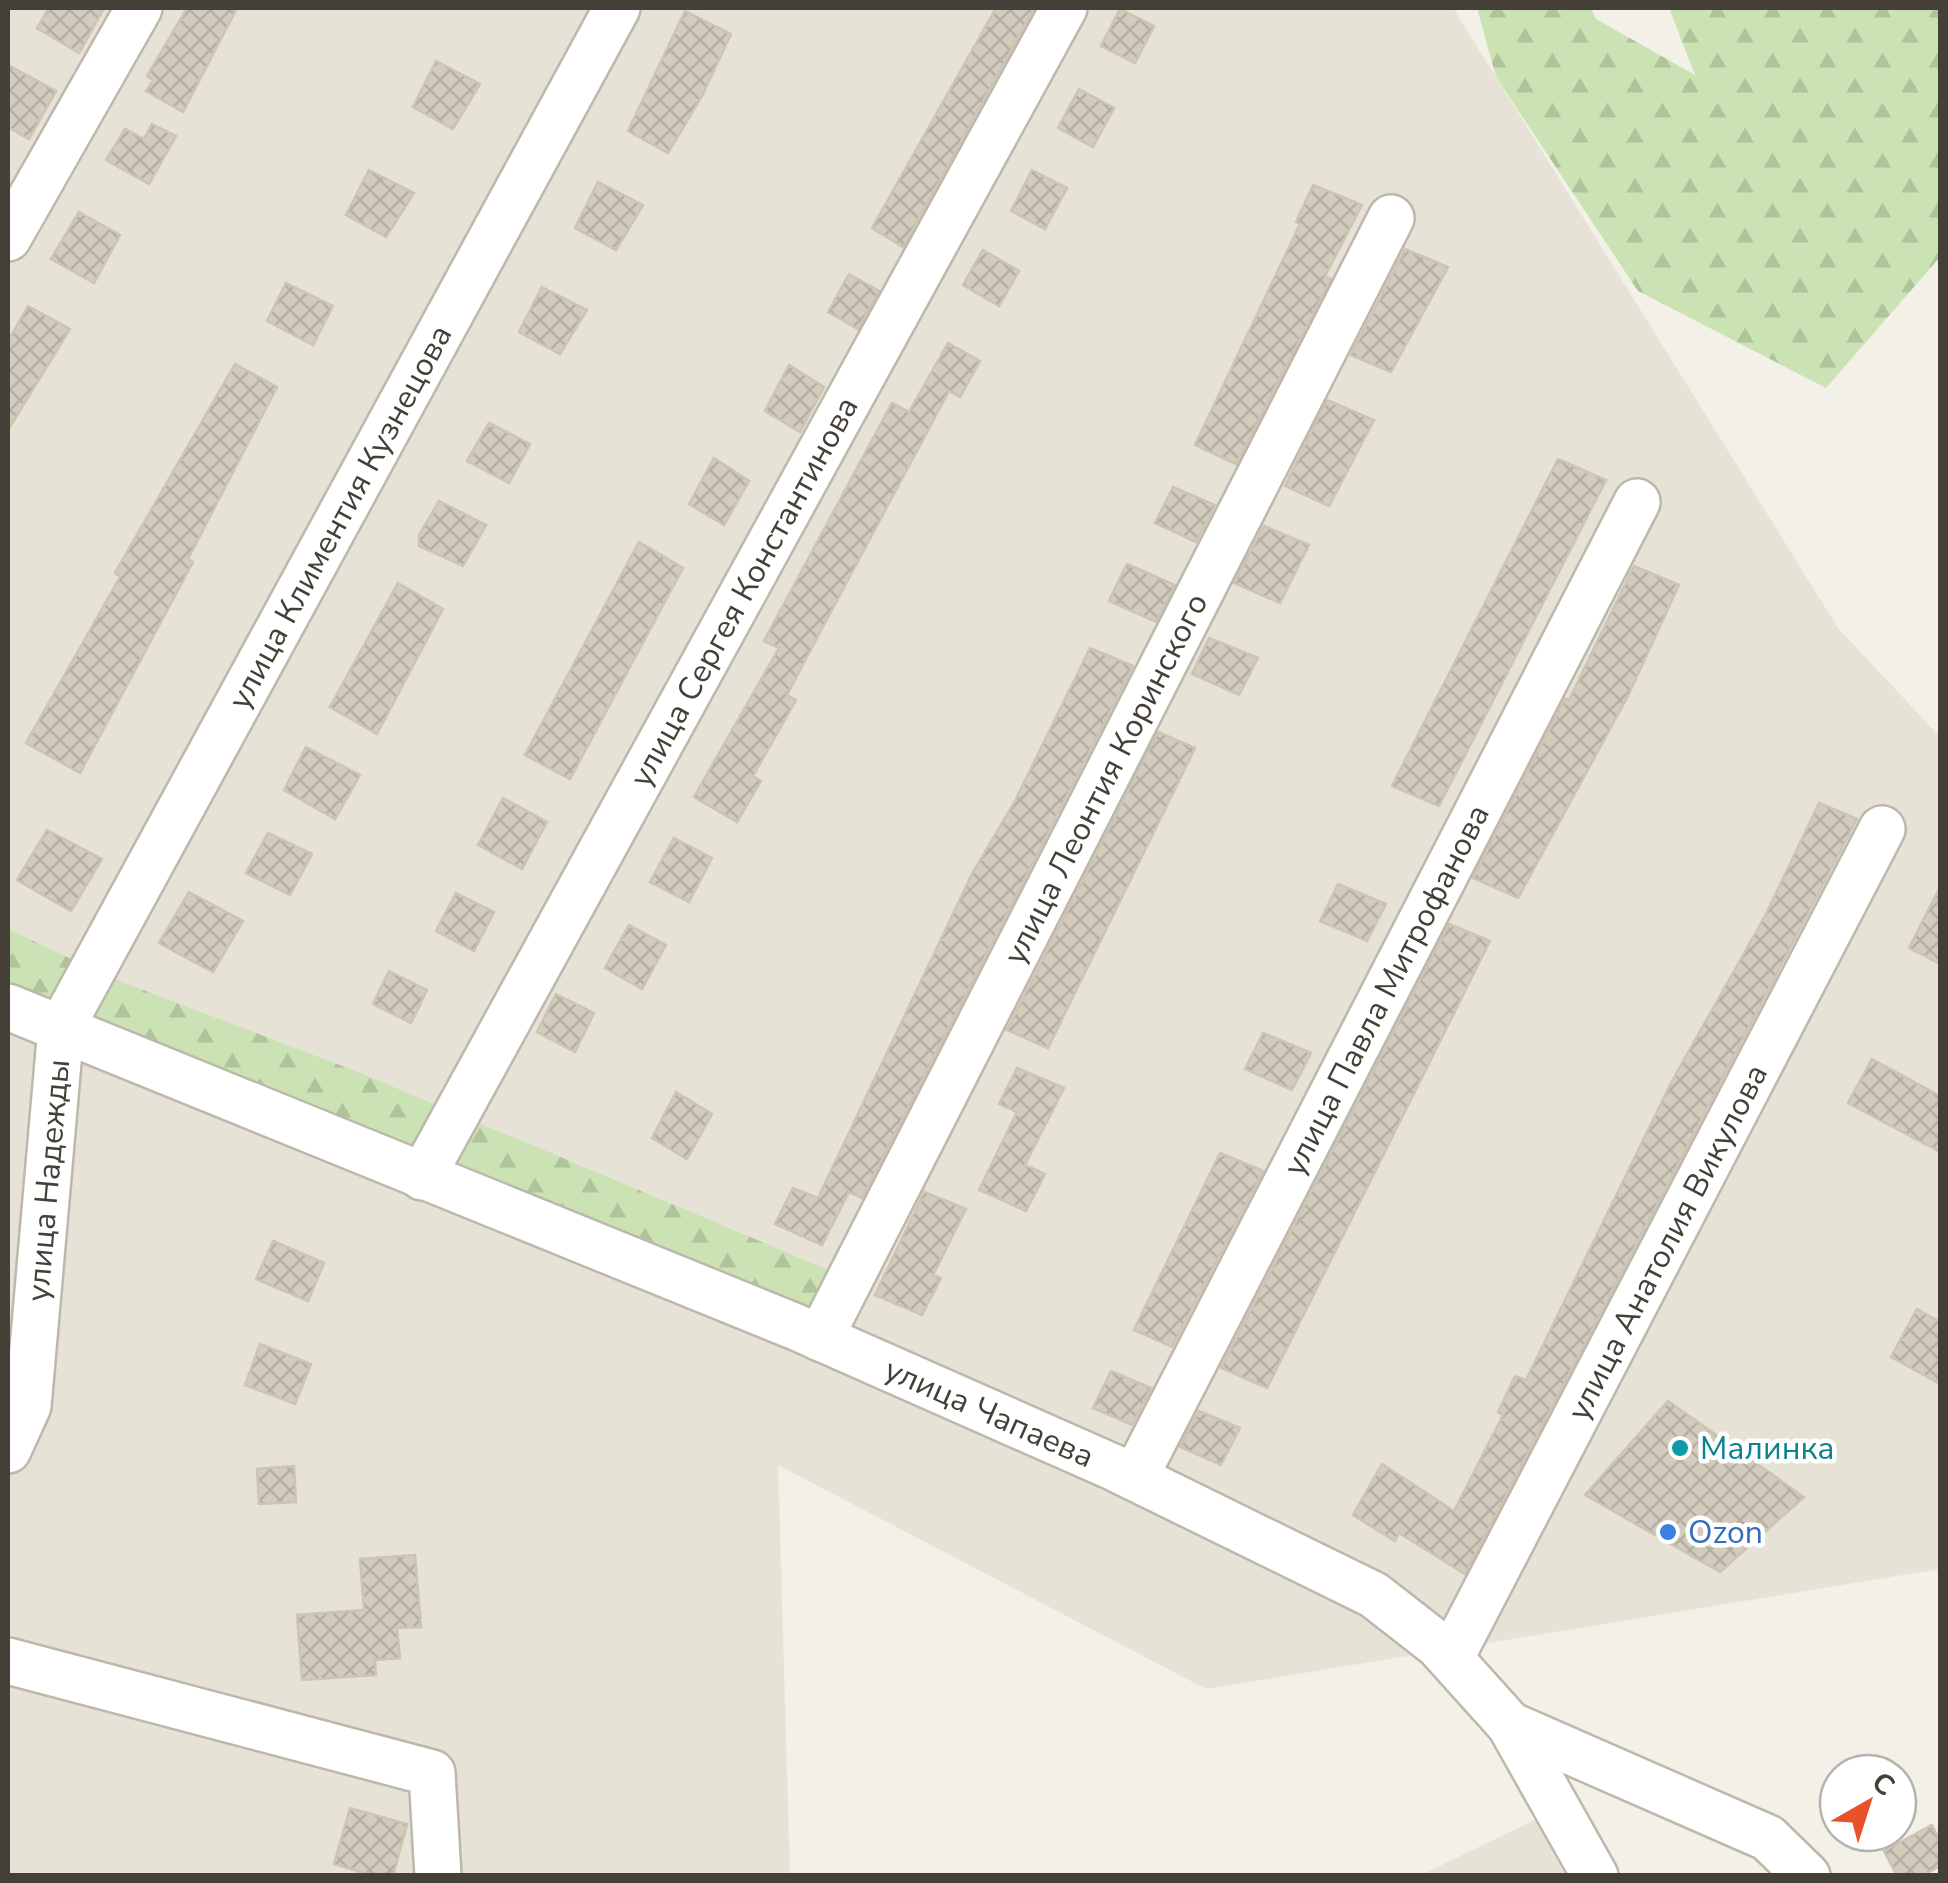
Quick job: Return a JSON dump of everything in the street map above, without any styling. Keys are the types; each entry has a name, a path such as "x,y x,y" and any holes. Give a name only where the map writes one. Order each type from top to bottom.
{"street":[{"path":"8,238 138,8"},
{"name":"улица Климентия Кузнецова","path":"61,1028 618,8"},
{"name":"улица Сергея Константинова","path":"422,1176 1064,8"},
{"name":"улица Леонтия Коринского","path":"820,1338 1391,218"},
{"name":"улица Павла Митрофанова","path":"1135,1477 1637,502"},
{"name":"улица Анатолия Викулова","path":"1451,1657 1882,829"},
{"name":"улица Чапаева","path":"8,1007 820,1338 1135,1477 1374,1595 1451,1657 1510,1725 1596,1876"},
{"name":"улица Надежды","path":"8,1450 28,1406 61,1028"},
{"path":"8,1661 432,1773 438,1876"},
{"path":"1510,1725 1768,1838 1807,1876"}],"shaded area":[{"path":"8,8 1453,8 1838,628 1940,737 1940,1569 1206,1689 778,1465 790,1875 8,1876"},
{"path":"1535,1820 1565,1875 1421,1875"}],"green space":[{"path":"1477,8 1591,8 1596,19 1695,75 1669,8 1940,8 1940,257 1826,388 1638,291 1496,77"},
{"path":"8,929 109,977 358,1072 831,1271 823,1316 8,993"}],"building":[{"path":"49,8 104,8 79,53 37,28"},
{"path":"187,8 237,8 183,112 146,91 153,80 147,76"},
{"path":"996,8 1034,8 903,247 872,228"},
{"path":"1120,9 1154,26 1135,63 1101,46"},
{"path":"685,11 731,34 702,96 668,153 628,131"},
{"path":"436,61 480,84 453,129 413,107"},
{"path":"8,65 56,91 29,139 8,127"},
{"path":"1079,89 1114,108 1093,147 1058,128"},
{"path":"152,124 176,136 149,184 106,160 125,129 144,139"},
{"path":"369,170 414,193 386,237 346,215"},
{"path":"1032,170 1067,188 1045,229 1011,211"},
{"path":"598,182 643,205 616,250 575,228"},
{"path":"1313,185 1362,205 1325,276 1331,279 1236,464 1195,445 1300,224 1296,222"},
{"path":"79,212 120,235 94,283 51,259"},
{"path":"1405,249 1448,267 1391,372 1351,355"},
{"path":"983,250 1019,271 999,306 963,285"},
{"path":"849,274 879,291 858,329 828,312"},
{"path":"286,283 333,306 313,345 267,321"},
{"path":"542,287 587,310 560,354 519,332"},
{"path":"28,306 70,329 8,430 8,341"},
{"path":"948,343 980,361 960,397 949,391 818,636 787,695 796,700 753,776 761,781 737,822 694,797 779,648 764,641 892,403 909,412"},
{"path":"235,364 277,387 188,559 193,562 80,773 26,743 120,577 115,573"},
{"path":"789,365 824,387 800,432 765,411"},
{"path":"1327,400 1374,420 1329,506 1285,486"},
{"path":"489,423 530,444 509,483 467,461"},
{"path":"714,458 749,481 724,525 689,504"},
{"path":"1558,459 1606,480 1439,806 1392,786"},
{"path":"1173,487 1215,505 1196,542 1155,523"},
{"path":"439,501 486,525 463,566 419,546 419,535"},
{"path":"1264,526 1309,545 1280,603 1234,583"},
{"path":"639,542 683,568 570,779 525,755"},
{"path":"1127,564 1175,585 1156,622 1109,601"},
{"path":"1634,566 1679,585 1628,696 1518,898 1473,878 1565,699 1569,700"},
{"path":"398,583 443,609 377,734 330,707"},
{"path":"1209,638 1258,658 1239,695 1192,674"},
{"path":"1090,648 1133,666 862,1198 849,1192 822,1245 775,1224 793,1188 818,1198 972,874 1015,801"},
{"path":"1158,732 1195,748 1048,1048 1007,1030"},
{"path":"306,747 360,775 335,819 284,790"},
{"path":"503,798 547,822 522,869 478,845"},
{"path":"1819,803 1857,819 1465,1574 1399,1533 1395,1541 1353,1515 1382,1464 1454,1511 1503,1415 1498,1412 1515,1376 1526,1380 1672,1081 1765,916"},
{"path":"47,830 102,859 71,911 17,880"},
{"path":"268,833 312,854 290,895 246,873"},
{"path":"674,838 712,858 689,902 650,882"},
{"path":"1338,884 1386,904 1367,941 1320,921"},
{"path":"1940,887 1940,964 1909,948"},
{"path":"189,892 243,921 213,972 159,943"},
{"path":"456,893 494,912 474,951 436,931"},
{"path":"1449,924 1490,941 1267,1388 1221,1368"},
{"path":"629,925 666,945 642,989 605,968"},
{"path":"389,971 427,990 411,1023 373,1004"},
{"path":"556,994 594,1013 575,1052 537,1032"},
{"path":"1263,1033 1311,1053 1292,1090 1245,1069"},
{"path":"1872,1059 1940,1096 1940,1152 1848,1103"},
{"path":"1017,1068 1064,1088 1025,1165 1045,1174 1026,1211 979,1190 1017,1112 999,1104"},
{"path":"676,1092 712,1114 687,1159 652,1138"},
{"path":"1220,1153 1263,1171 1172,1347 1134,1330"},
{"path":"924,1192 966,1209 933,1275 941,1278 922,1315 875,1295"},
{"path":"273,1241 324,1263 308,1301 256,1279"},
{"path":"1917,1309 1940,1322 1940,1384 1891,1357"},
{"path":"260,1344 311,1364 295,1404 245,1385"},
{"path":"1111,1371 1151,1388 1132,1425 1093,1408"},
{"name":"Малинка","path":"1668,1401 1804,1497 1720,1572 1585,1495"},
{"path":"1199,1411 1240,1428 1221,1465 1180,1447"},
{"path":"294,1466 296,1502 259,1504 257,1469"},
{"path":"415,1555 421,1627 397,1628 400,1658 375,1660 376,1675 302,1680 297,1615 364,1610 360,1559"},
{"path":"350,1808 407,1824 393,1876 373,1876 334,1864"},
{"path":"1932,1825 1940,1841 1940,1866 1922,1876 1897,1876 1885,1853 1918,1853 1918,1833"}],"place":[{"name":"Малинка","path":"1680,1448"},
{"name":"Ozon","path":"1668,1532"}]}
